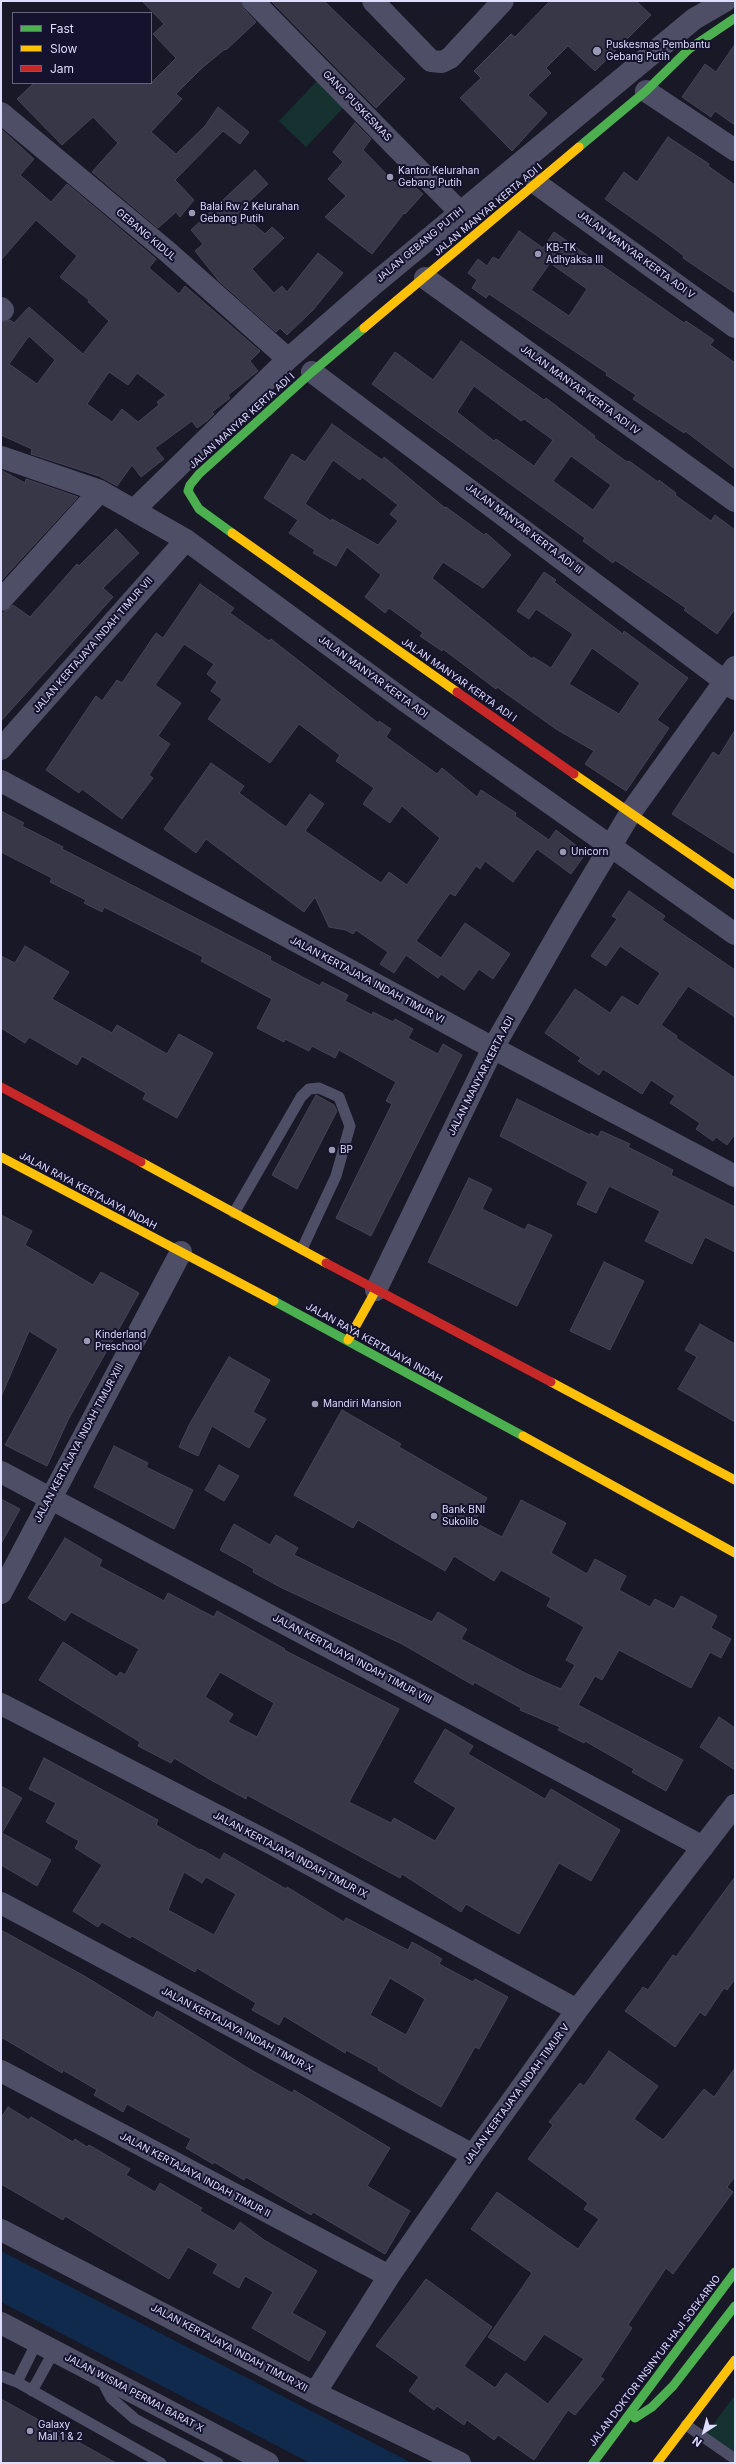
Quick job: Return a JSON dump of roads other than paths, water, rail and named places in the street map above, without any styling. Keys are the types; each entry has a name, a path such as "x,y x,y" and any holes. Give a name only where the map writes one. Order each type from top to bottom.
{"main road":[{"name":"JALAN MANYAR KERTA ADI I","path":"621,830 437,679 199,509 188,491 190,485 199,474 312,372 646,91 689,49 735,18"},
{"name":"JALAN MANYAR KERTA ADI","path":"621,830 735,886"},
{"path":"1,1087 376,1290 735,1480"},
{"name":"JALAN RAYA KERTAJAYA INDAH","path":"1,1157 348,1340 735,1553"},
{"path":"348,1340 376,1290"},
{"name":"JALAN DOKTOR INSINYUR HAJI SOEKARNO","path":"593,2463 735,2272"},
{"path":"623,2424 652,2407 673,2386 735,2306"},
{"path":"657,2463 735,2360"}],"street":[{"name":"GANG PUSKESMAS","path":"254,1 460,212"},
{"path":"373,1 431,61 442,62 450,58 503,1"},
{"name":"JALAN GEBANG PUTIH","path":"134,510 288,359 460,212 694,19 725,1"},
{"path":"646,91 735,150"},
{"name":"GEBANG KIDUL","path":"1,113 169,253 288,359"},
{"name":"JALAN MANYAR KERTA ADI V","path":"537,184 735,326"},
{"name":"JALAN MANYAR KERTA ADI IV","path":"425,278 735,501"},
{"name":"JALAN MANYAR KERTA ADI III","path":"312,372 731,679"},
{"name":"JALAN MANYAR KERTA ADI","path":"1,457 100,491 186,540 405,701 621,830 735,934"},
{"path":"1,600 100,491"},
{"name":"JALAN KERTAJAYA INDAH TIMUR VII","path":"1,749 186,540"},
{"name":"JALAN MANYAR KERTA ADI","path":"376,1290 493,1048 621,830 731,679"},
{"name":"JALAN KERTAJAYA INDAH TIMUR VI","path":"1,781 493,1048 735,1176"},
{"name":"JALAN KERTAJAYA INDAH TIMUR XIII","path":"1,1593 49,1498 181,1252"},
{"name":"JALAN KERTAJAYA INDAH TIMUR VIII","path":"1,1472 703,1847"},
{"name":"JALAN KERTAJAYA INDAH TIMUR IX","path":"1,1704 276,1846 577,2010"},
{"name":"JALAN KERTAJAYA INDAH TIMUR V","path":"315,2393 389,2276 473,2155 577,2010 735,1805"},
{"name":"JALAN KERTAJAYA INDAH TIMUR X","path":"1,1903 473,2155"},
{"name":"JALAN KERTAJAYA INDAH TIMUR II","path":"1,2071 389,2276"},
{"name":"JALAN KERTAJAYA INDAH TIMUR XII","path":"1,2230 315,2393 460,2463"},
{"name":"JALAN WISMA PERMAI BARAT X","path":"1,2323 268,2463"}],"lane":[{"path":"234,1213 301,1097 309,1089 319,1088 339,1097 350,1126 336,1176 302,1249"},
{"path":"17,2382 45,2347"},
{"path":"32,2391 45,2347"},
{"path":"99,2374 111,2398 135,2419 218,2463"},
{"path":"1,2376 17,2382 161,2463"},
{"path":"686,2425 735,2459"}],"water":[{"path":"1,2251 412,2463 310,2463 1,2302"}],"place":[{"name":"Puskesmas Pembantu Gebang Putih","path":"597,51"},
{"name":"Kantor Kelurahan Gebang Putih","path":"390,177"},
{"name":"Balai Rw 2 Kelurahan Gebang Putih","path":"192,213"},
{"name":"KB-TK Adhyaksa III","path":"538,254"},
{"name":"Unicorn","path":"563,852"},
{"name":"BP","path":"332,1150"},
{"name":"Kinderland Preschool","path":"87,1341"},
{"name":"Mandiri Mansion","path":"315,1404"},
{"name":"Bank BNI Sukolilo","path":"434,1516"},
{"name":"Galaxy Mall 1 & 2","path":"30,2431"}]}
